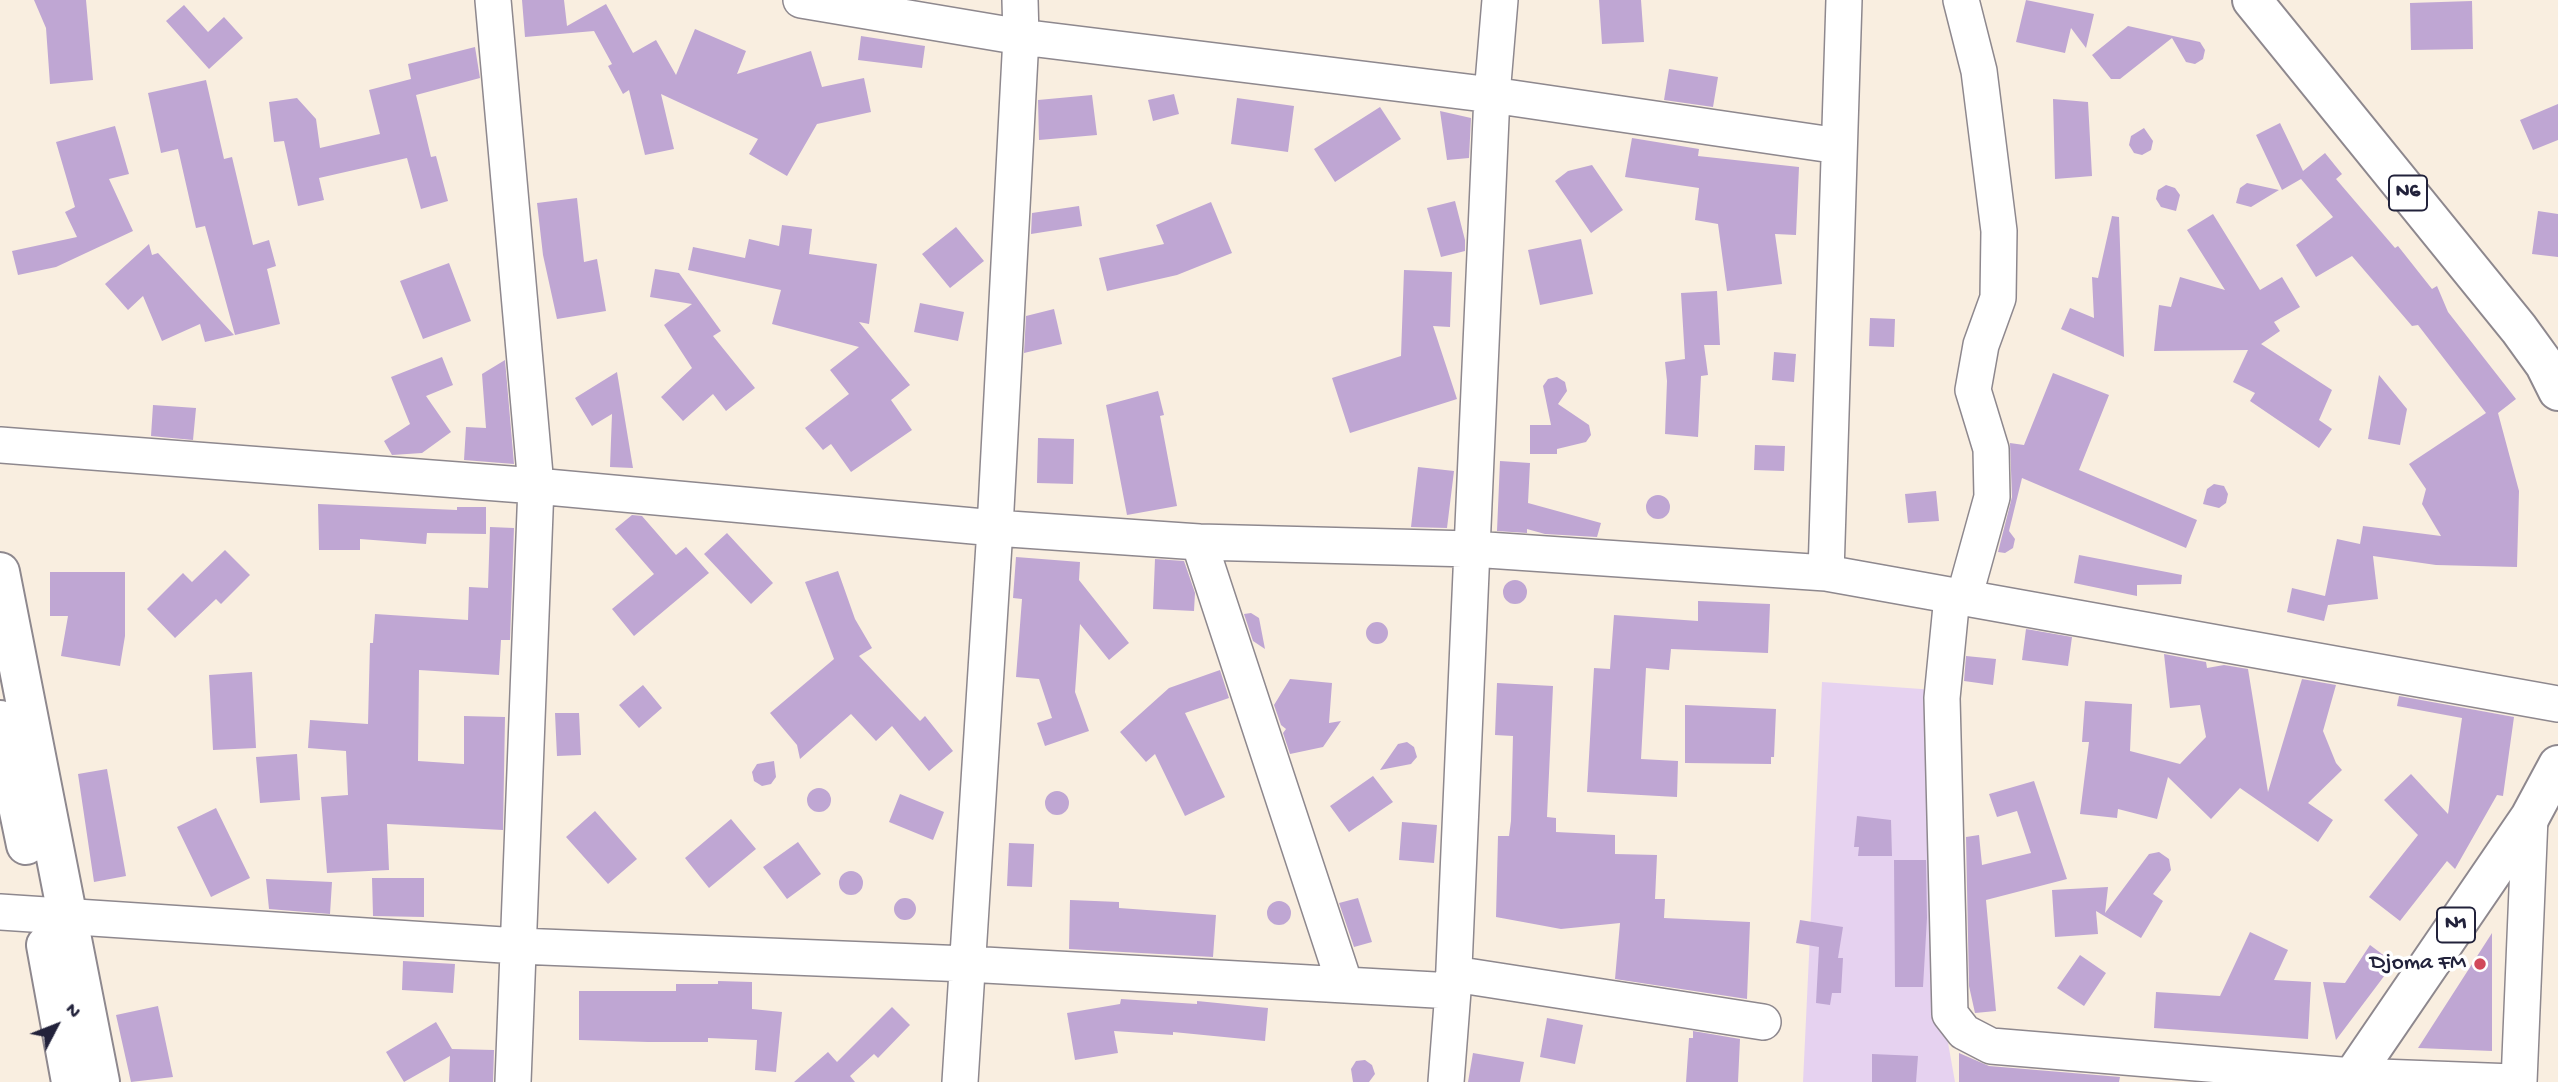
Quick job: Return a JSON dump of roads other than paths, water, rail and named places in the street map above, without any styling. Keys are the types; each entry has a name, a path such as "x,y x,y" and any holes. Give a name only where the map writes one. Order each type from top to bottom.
{"main road":[{"name":"N6","path":"2252,0 2519,329 2545,365 2558,391"},
{"name":"N6","path":"2281,0 2539,325 2558,344"},
{"path":"0,572 53,914 71,1082"},
{"path":"0,720 100,1082"},
{"name":"N1","path":"2351,1079 2530,817 2558,765"}],"street":[{"path":"494,0 536,486 513,1082"},
{"path":"801,0 1021,37 1492,94 1839,146"},
{"path":"960,1082 995,528 1021,37 1020,0"},
{"path":"1446,1082 1453,983 1492,94 1500,0"},
{"path":"1826,573 1844,0"},
{"path":"1961,0 1979,71 1999,231 1998,298 1981,345 1973,390 1991,449 1992,497 1958,597 1942,698 1950,1014 1964,1032 1991,1046 2351,1079 2514,1082"},
{"path":"0,445 536,486 995,528 1199,542 1472,549 1826,573 2558,704"},
{"path":"1199,542 1345,985"},
{"path":"2519,1082 2530,817"},
{"path":"0,912 517,946 967,964 1345,985 1453,983 1763,1022"}],"place":[{"name":"Djoma FM","path":"2480,964"}]}
